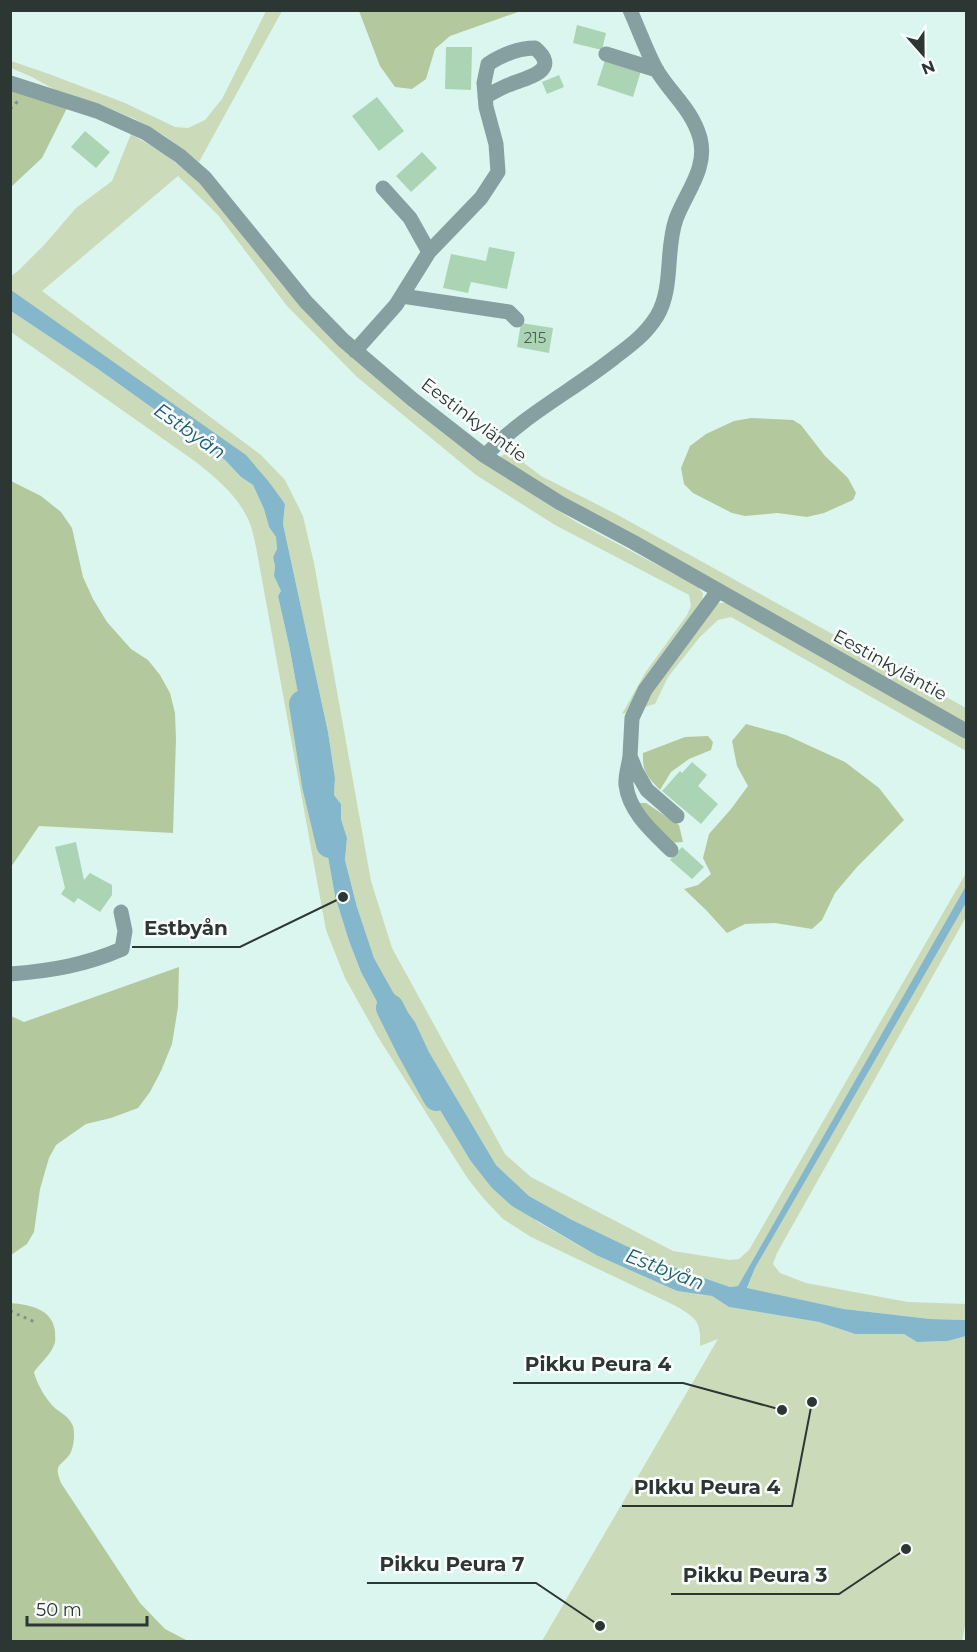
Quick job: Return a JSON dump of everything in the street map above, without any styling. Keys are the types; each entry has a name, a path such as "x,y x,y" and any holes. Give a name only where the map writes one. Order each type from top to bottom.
{"street":[{"path":"485,456 508,433 594,374 645,334 658,315 666,292 671,242 676,219 701,162 700,140 693,120 657,70 630,10"},
{"path":"606,54 657,70"},
{"name":"Eestinkyläntie","path":"10,83 97,111 146,132 180,156 205,178 306,302 342,340 485,456 560,503 966,731"},
{"path":"355,351 396,305 429,252 481,198 498,172 496,144 485,98"},
{"path":"383,188 410,218 429,252"},
{"path":"402,296 509,312 517,320"},
{"path":"671,850 645,824 631,802 626,783 632,718 645,690 718,591"},
{"path":"630,756 647,790 677,816"},
{"path":"10,974 43,972 75,965 97,960 122,949 125,931 121,912"}],"path":[{"path":"10,1311 35,1322"}],"green space":[{"path":"359,10 521,11 450,36 435,49 426,79 412,89 395,87 380,66"},
{"path":"266,11 282,11 199,162 165,136 135,119 57,91 11,68 11,61 125,103 175,127 188,128 205,120 222,99"},
{"path":"11,89 67,108 42,158 11,187"},
{"path":"131,134 162,152 201,183 282,285 332,339 408,406 501,475 578,523 697,586 703,593 702,602 632,711 622,714 645,673 687,615 691,606 689,595 555,525 476,475 357,377 287,306 218,215 178,176 42,291 261,455 285,480 303,516 314,563 371,881 392,948 505,1154 531,1177 673,1251 730,1260 739,1259 749,1250 966,873 966,887 738,1286 730,1287 681,1270 626,1247 572,1220 529,1196 496,1165 429,1052 415,1022 393,992 374,958 357,907 345,860 347,838 341,819 341,804 334,795 335,778 328,732 283,524 285,504 11,290 11,276 45,244 76,208 112,181"},
{"path":"11,311 98,369 225,460 241,477 253,485 269,527 276,537 277,549 273,557 274,576 281,591 278,596 304,726 320,772 319,789 325,840 335,896 349,941 361,972 384,1015 410,1046 434,1100 470,1160 538,1222 596,1255 677,1291 712,1296 729,1307 819,1322 855,1334 904,1334 918,1342 948,1341 966,1336 966,1621 962,1641 542,1641 718,1339 700,1346 700,1331 689,1314 531,1237 503,1219 468,1179 378,1037 345,978 326,930 256,547 248,519 232,494 196,462 11,332"},
{"path":"751,418 793,420 801,425 825,456 848,478 856,493 853,500 824,513 807,517 777,513 745,516 732,513 693,493 684,484 681,468 690,446 706,434 734,421"},
{"path":"521,444 520,453 524,463 541,476 616,514 966,708 966,723 542,485 500,457"},
{"path":"11,481 41,496 61,512 72,528 83,577 93,599 107,622 131,649 148,660 170,693 175,713 176,739 173,833 39,826 11,867"},
{"path":"726,603 966,739 966,751 731,617 718,620 700,637 668,677 655,704 641,708 716,604"},
{"path":"746,724 786,735 845,762 879,788 904,820 857,867 835,893 822,920 812,929 775,923 745,924 727,933 684,889 698,885 711,874 703,858 709,834 748,786 737,766 732,741"},
{"path":"708,736 713,742 711,750 689,759 671,772 660,790 646,773 643,753 685,737"},
{"path":"638,803 646,803 679,825 683,842 670,843 660,835"},
{"path":"966,903 966,917 777,1253 773,1264 780,1273 806,1283 908,1302 966,1304 966,1320 930,1319 844,1309 747,1289 755,1268"},
{"path":"179,967 178,1007 172,1044 150,1092 138,1108 86,1124 56,1145 49,1158 40,1189 34,1232 27,1244 11,1255 11,1016 24,1022"},
{"path":"11,1303 39,1309 53,1323 55,1343 50,1353 34,1372 46,1397 73,1426 74,1440 70,1454 58,1468 61,1483 140,1603 165,1629 188,1641 11,1641"}],"water":[{"path":"11,290 246,455 285,504 283,524 328,732 335,778 334,795 341,804 341,819 347,838 345,860 357,907 374,958 393,992 415,1022 429,1052 496,1165 529,1196 572,1220 681,1270 730,1287 738,1286 966,886 966,903 755,1268 747,1288 844,1309 930,1319 966,1320 966,1336 948,1341 917,1342 904,1334 855,1334 819,1322 729,1307 712,1296 677,1291 596,1255 512,1206 492,1188 470,1160 434,1100 410,1046 384,1015 361,972 349,941 335,896 325,840 319,789 320,772 304,726 278,596 281,591 274,576 273,557 277,549 276,537 269,527 253,485 241,477 225,460 98,369 11,311"}],"building":[{"path":"577,25 606,33 602,50 573,43"},
{"path":"446,47 472,47 471,90 445,89"},
{"path":"605,60 641,71 633,97 597,85"},
{"path":"559,75 564,87 547,94 542,82"},
{"path":"377,97 404,131 379,151 352,116"},
{"path":"85,131 110,152 96,168 71,147"},
{"path":"422,152 437,168 411,192 396,176"},
{"path":"489,247 515,252 507,289 471,282 468,293 443,288 451,254 486,261"},
{"path":"521,323 553,328 549,353 517,347"},
{"path":"692,762 707,775 698,786 718,804 701,824 662,791 680,771 682,773"},
{"path":"76,842 84,880 90,873 112,885 112,895 100,912 78,898 74,903 61,894 65,888 55,847"},
{"path":"682,847 704,867 692,879 670,860"}],"waterway":[{"name":"Estbyån","path":"303,704 316,785 330,844"},
{"name":"Estbyån","path":"390,1008 437,1097"}],"place":[{"name":"Estbyån","path":"343,897"},
{"name":"PIkku Peura 4","path":"812,1402"},
{"name":"Pikku Peura 4","path":"782,1410"},
{"name":"Pikku Peura 3","path":"906,1549"},
{"name":"Pikku Peura 7","path":"600,1626"}]}
